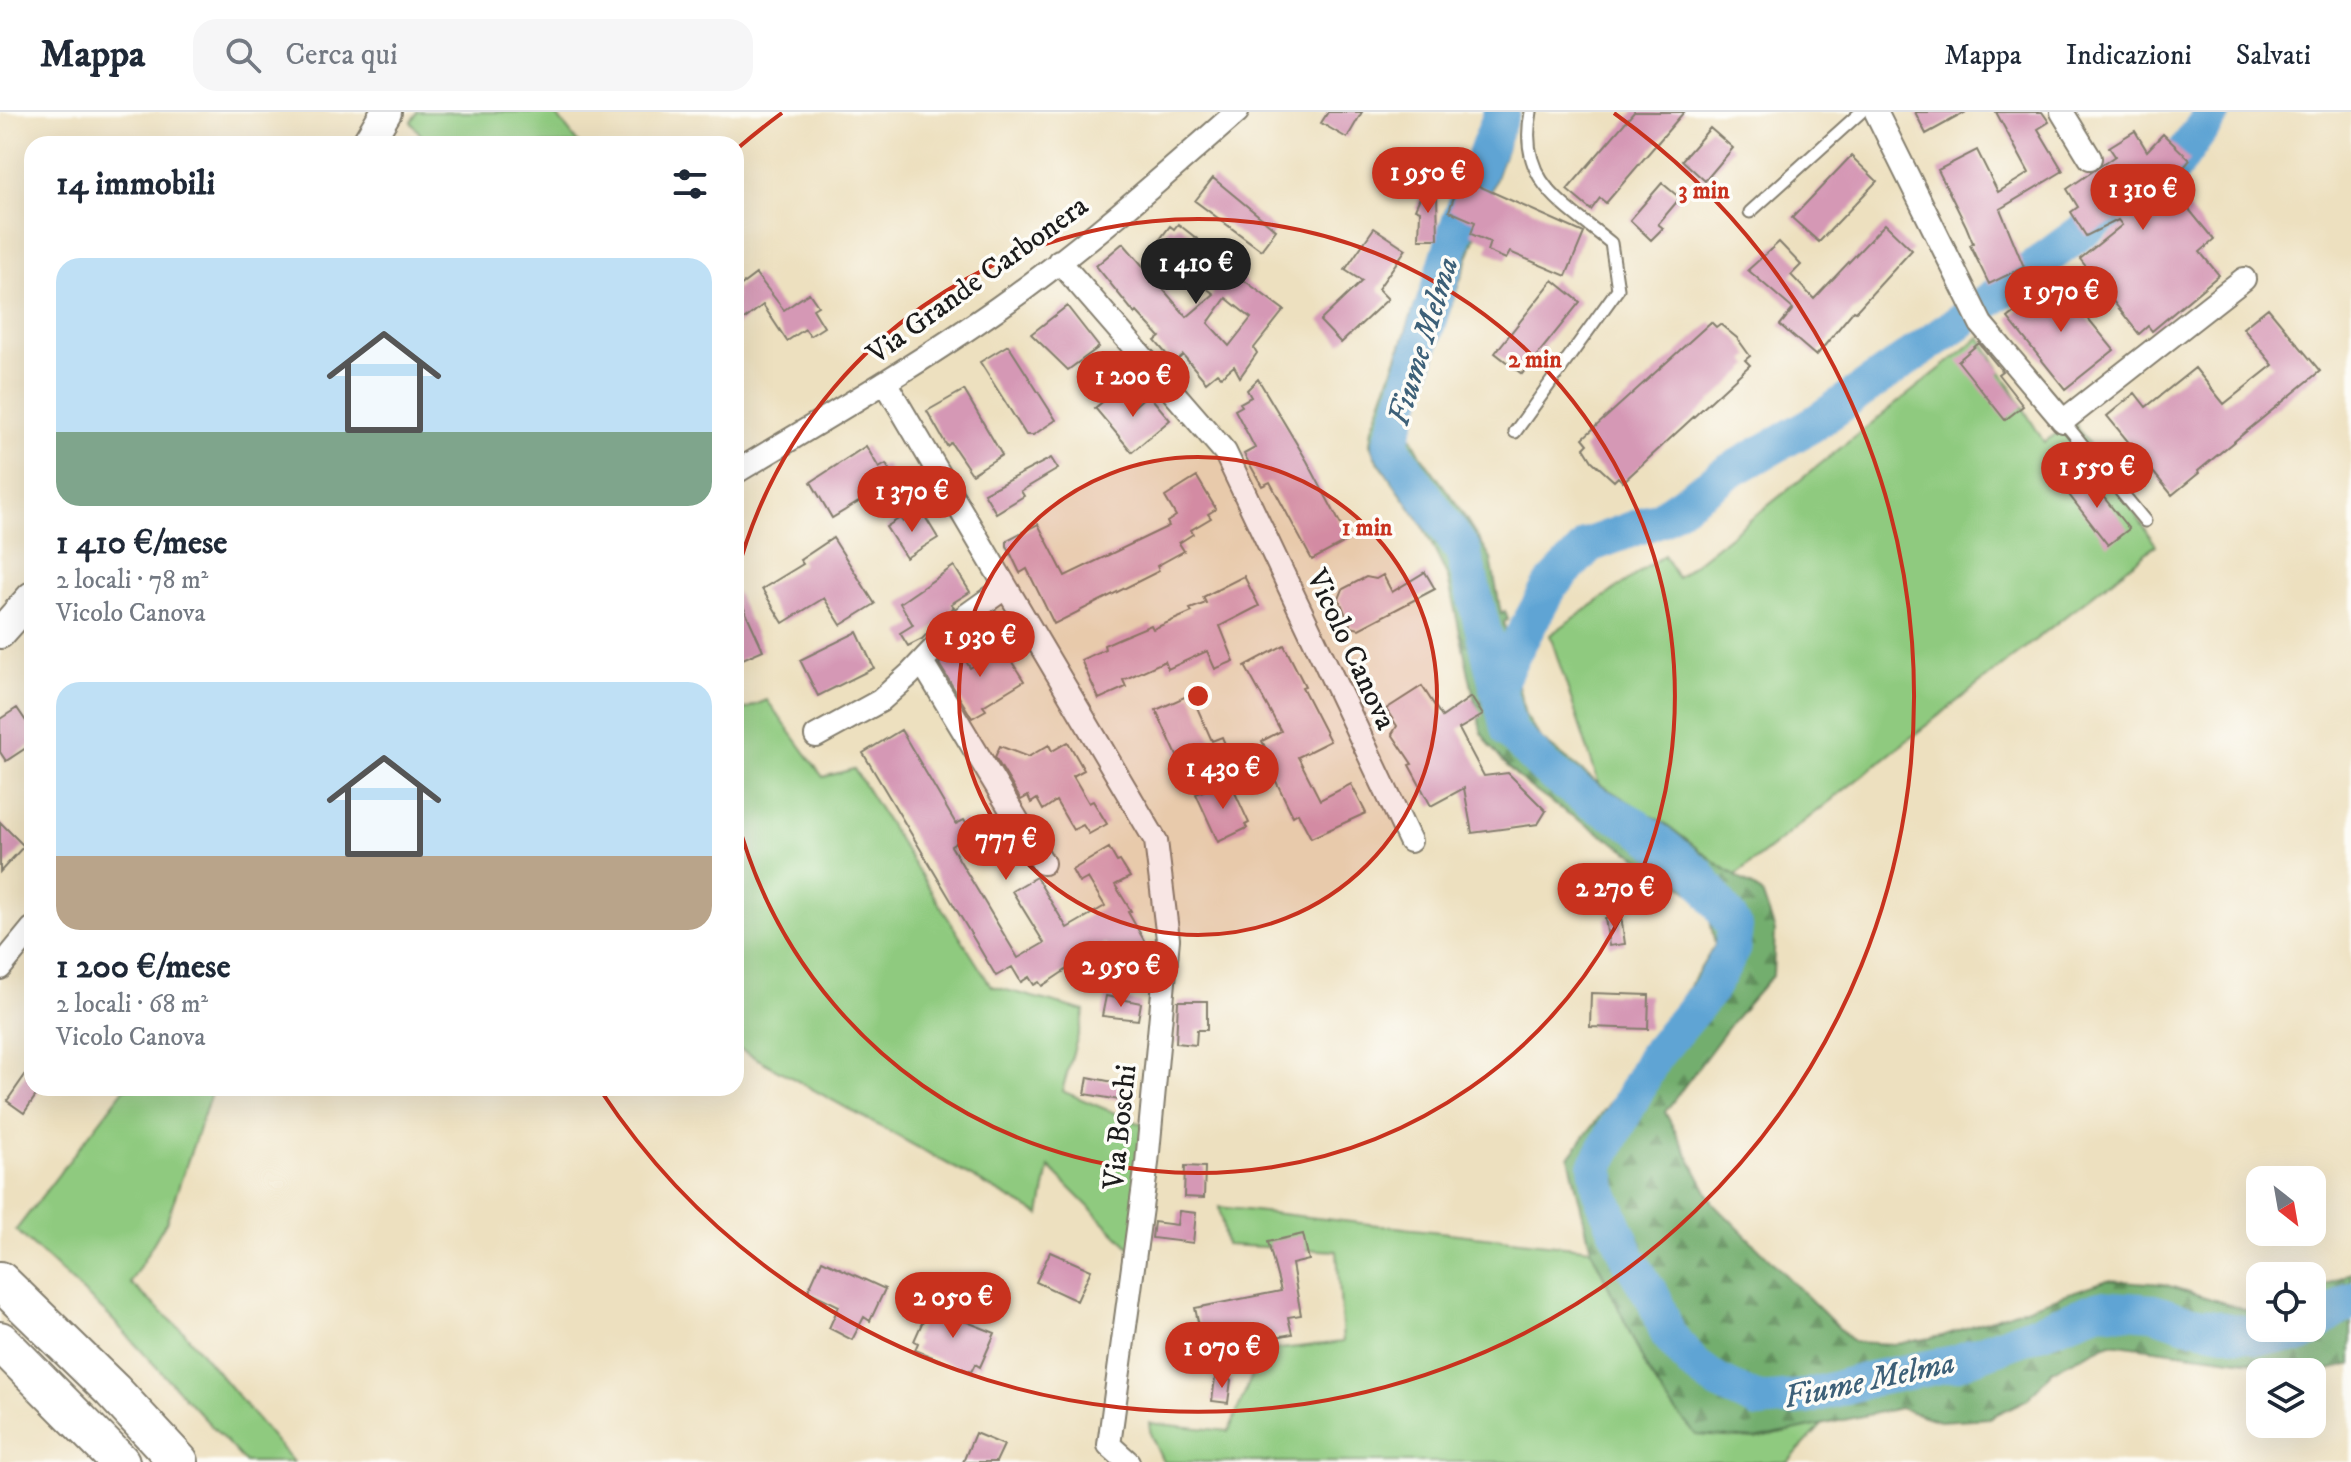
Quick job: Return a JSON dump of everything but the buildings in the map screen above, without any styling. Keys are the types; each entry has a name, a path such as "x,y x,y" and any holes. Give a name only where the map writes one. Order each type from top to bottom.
{"highway":[{"path":"0,1281 113,1391 179,1462"},
{"path":"0,1341 120,1462"}],"street":[{"path":"372,136 386,112"},
{"name":"Via Grande Carbonera","path":"744,467 885,382 999,307 1177,165 1237,112"},
{"path":"1876,112 1981,324 2063,421 2244,279"},
{"path":"2062,112 2090,158"},
{"name":"Vicolo Canova","path":"1059,261 1225,452 1410,841"},
{"name":"Via Boschi","path":"885,382 1156,841 1168,939 1147,1163 1109,1445 1128,1462"},
{"path":"816,736 880,701 964,617 1006,587"},
{"path":"3,629 24,606"},
{"path":"3,629 24,613"},
{"path":"922,662 1043,863"},
{"path":"0,968 24,939"}],"lane":[{"path":"1515,432 1618,289 1611,243 1552,194 1531,166 1526,134 1531,112"},
{"path":"1750,212 1861,112"},
{"path":"2063,421 2145,521"}],"green space":[{"path":"417,112 554,112 573,136 422,136 411,122"},
{"path":"1489,112 1519,112 1410,415 1408,430 1421,455 1491,559 1501,613 1505,611 1508,620 1504,622 1505,630 1525,715 1542,740 1599,784 1664,823 1762,893 1775,931 1773,975 1734,1020 1665,1112 1713,1203 1853,1342 1897,1344 1942,1336 2108,1280 2163,1284 2246,1310 2246,1342 2326,1342 2326,1285 2351,1272 2351,1365 2326,1371 2326,1358 2246,1358 2246,1361 2110,1343 2053,1370 2028,1399 1989,1418 1939,1421 1900,1408 1755,1439 1696,1435 1666,1400 1648,1371 1591,1249 1569,1157 1651,1048 1715,945 1707,905 1521,780 1482,734 1448,578 1422,524 1375,457 1370,444 1372,428 1449,209"},
{"path":"1980,337 2044,442 2074,422 2156,545 1736,875 1664,823 1599,784 1550,635 1664,555 1677,578"},
{"path":"767,700 823,777 854,769 991,986 1085,1011 1062,1091 1146,1126 1136,1254 1049,1167 1040,1215 744,1051 744,710"},
{"path":"119,1096 210,1096 167,1220 130,1283 184,1332 293,1462 245,1462 110,1317 16,1230"},
{"path":"1219,1207 1591,1249 1648,1371 1666,1400 1755,1439 1823,1424 1788,1462 1163,1462 1151,1436 1149,1423 1229,1431 1262,1351 1343,1342 1337,1251 1226,1245"}],"waterway":[{"name":"Fiume Melma","path":"1502,112 1459,222 1390,445 1463,551 1509,731 1545,768 1590,801 1637,826 1698,874 1735,927 1732,951 1710,990 1654,1057 1596,1166 1601,1194 1629,1259 1654,1299 1668,1334 1693,1364 1716,1381 1758,1401 1806,1397 1871,1379 1955,1363 2100,1308 2153,1312 2187,1323 2246,1334"},
{"path":"1987,302 2173,169 2213,112"},
{"path":"1497,689 1550,586 1589,545 1660,519 1728,472 1815,423 1961,321"},
{"name":"Fiume Melma","path":"2326,1317 2351,1300"}]}
